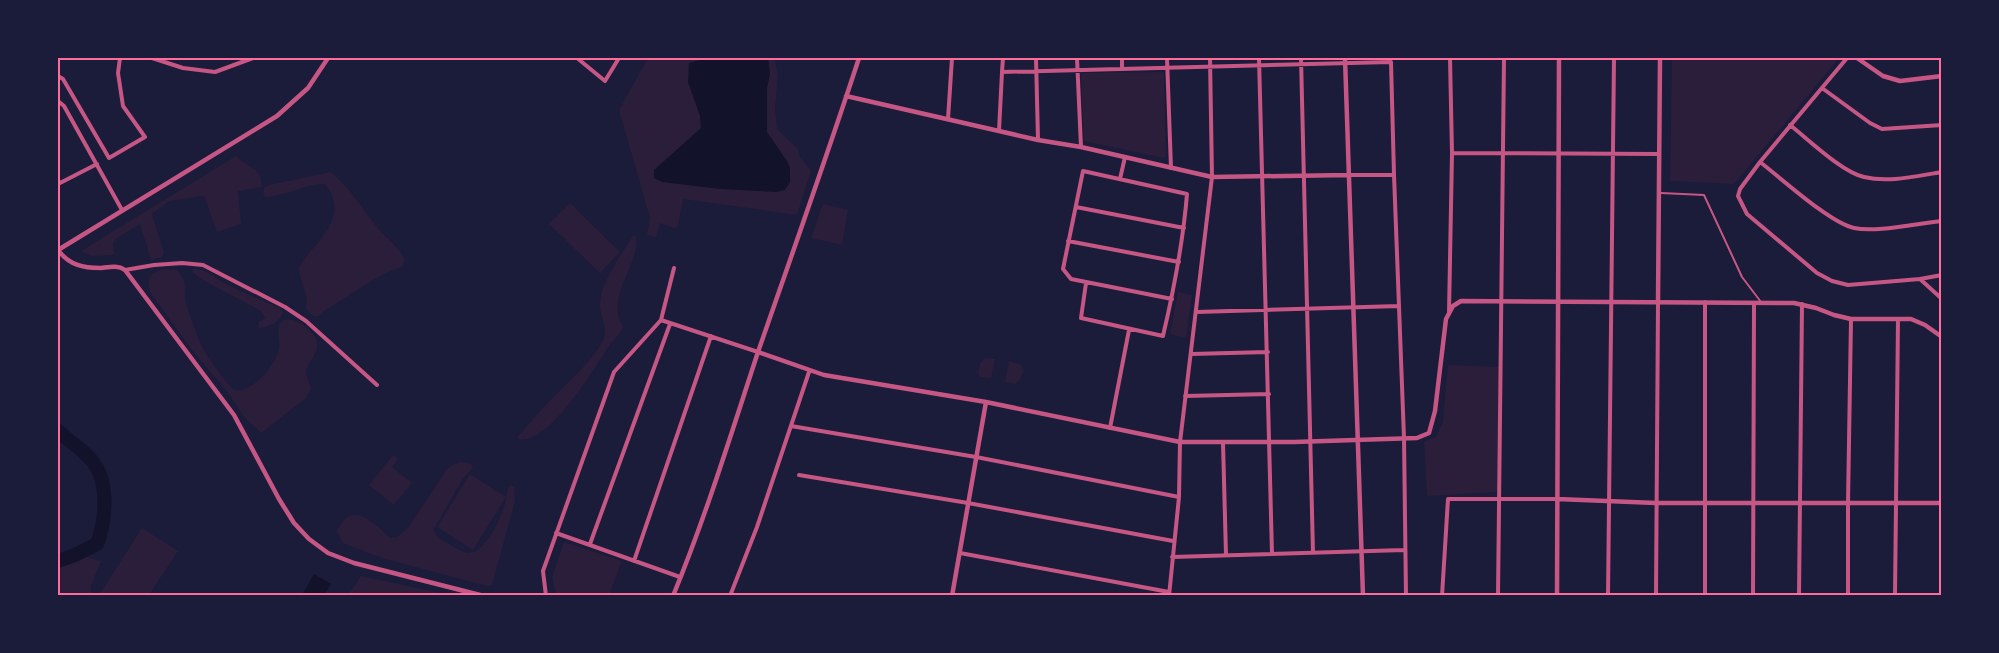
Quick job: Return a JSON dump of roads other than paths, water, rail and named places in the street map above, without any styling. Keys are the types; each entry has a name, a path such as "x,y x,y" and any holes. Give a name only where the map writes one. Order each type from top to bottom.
{"street":[{"path":"58,76 63,80 109,158 145,137 123,106 118,73 120,58"},
{"path":"152,58 183,68 216,72 253,58"},
{"path":"328,58 308,88 277,116 58,250 70,262 79,266 121,267 125,270 234,415 279,499 294,523 309,539 328,553 354,563 484,596"},
{"path":"577,58 604,81 619,58"},
{"path":"584,64 588,58"},
{"path":"673,596 695,542 758,352 827,158 859,58"},
{"path":"948,119 952,58"},
{"path":"999,131 1003,58"},
{"path":"1036,58 1038,140"},
{"path":"1077,58 1081,147"},
{"path":"1122,58 1122,69"},
{"path":"1167,58 1171,168"},
{"path":"960,553 1169,594 1179,497 1180,442 1212,177 1210,58"},
{"path":"1259,58 1272,554"},
{"path":"1301,58 1313,553"},
{"path":"1449,313 1452,153 1450,58"},
{"path":"1498,596 1504,58"},
{"path":"1557,596 1559,58"},
{"path":"1608,596 1614,58"},
{"path":"1656,596 1660,58"},
{"path":"1847,58 1760,162 1740,189 1738,196 1747,214 1817,273 1832,281 1848,285 1920,279 1942,275"},
{"path":"1857,58 1883,76 1900,81 1942,76"},
{"path":"1002,72 1260,66 1344,60 1391,60 1404,438 1406,596"},
{"path":"1344,60 1363,596"},
{"path":"1822,88 1870,123 1882,129 1942,125"},
{"path":"846,96 1212,177 1394,175"},
{"path":"58,101 64,106 122,210"},
{"path":"1790,125 1842,166 1863,177 1893,178 1942,172"},
{"path":"1452,153 1658,154"},
{"path":"1120,178 1125,157"},
{"path":"1760,162 1836,221 1854,228 1874,228 1942,221"},
{"path":"58,180 60,182 67,180 97,164"},
{"path":"1086,283 1081,318 1163,336 1172,299 1179,262 1187,194 1083,171 1063,269 1071,279 1172,299"},
{"path":"1076,207 1184,228"},
{"path":"1068,241 1179,262"},
{"path":"125,270 182,263 203,265 285,307 306,322 377,385"},
{"path":"546,596 543,571 614,372 661,320 674,268"},
{"path":"1920,279 1942,299"},
{"path":"661,320 758,352 809,372 986,402 1180,442 1223,443 1418,438 1429,433 1435,411 1446,319 1453,306 1461,301 1802,304 1834,315 1851,318 1912,319 1926,325 1942,337"},
{"path":"1704,596 1705,302"},
{"path":"1753,596 1754,303"},
{"path":"1799,596 1802,304"},
{"path":"1196,312 1399,306"},
{"path":"1848,596 1851,318"},
{"path":"1895,596 1898,319"},
{"path":"590,544 670,324"},
{"path":"1110,428 1129,330"},
{"path":"634,561 712,336"},
{"path":"1191,354 1268,352"},
{"path":"730,596 756,527 809,372"},
{"path":"1185,396 1269,394"},
{"path":"952,596 986,402"},
{"path":"791,426 976,457 1179,497"},
{"path":"1223,443 1226,555"},
{"path":"799,475 968,503 1173,541"},
{"path":"1442,596 1448,498 1557,498 1656,503 1942,504"},
{"path":"556,533 680,577"},
{"path":"1172,556 1404,550"}],"lane":[{"path":"1658,193 1704,195 1742,277 1761,303"}],"waterway":[{"path":"58,431 93,462 102,480 104,491 104,513 97,544 58,561"}]}
